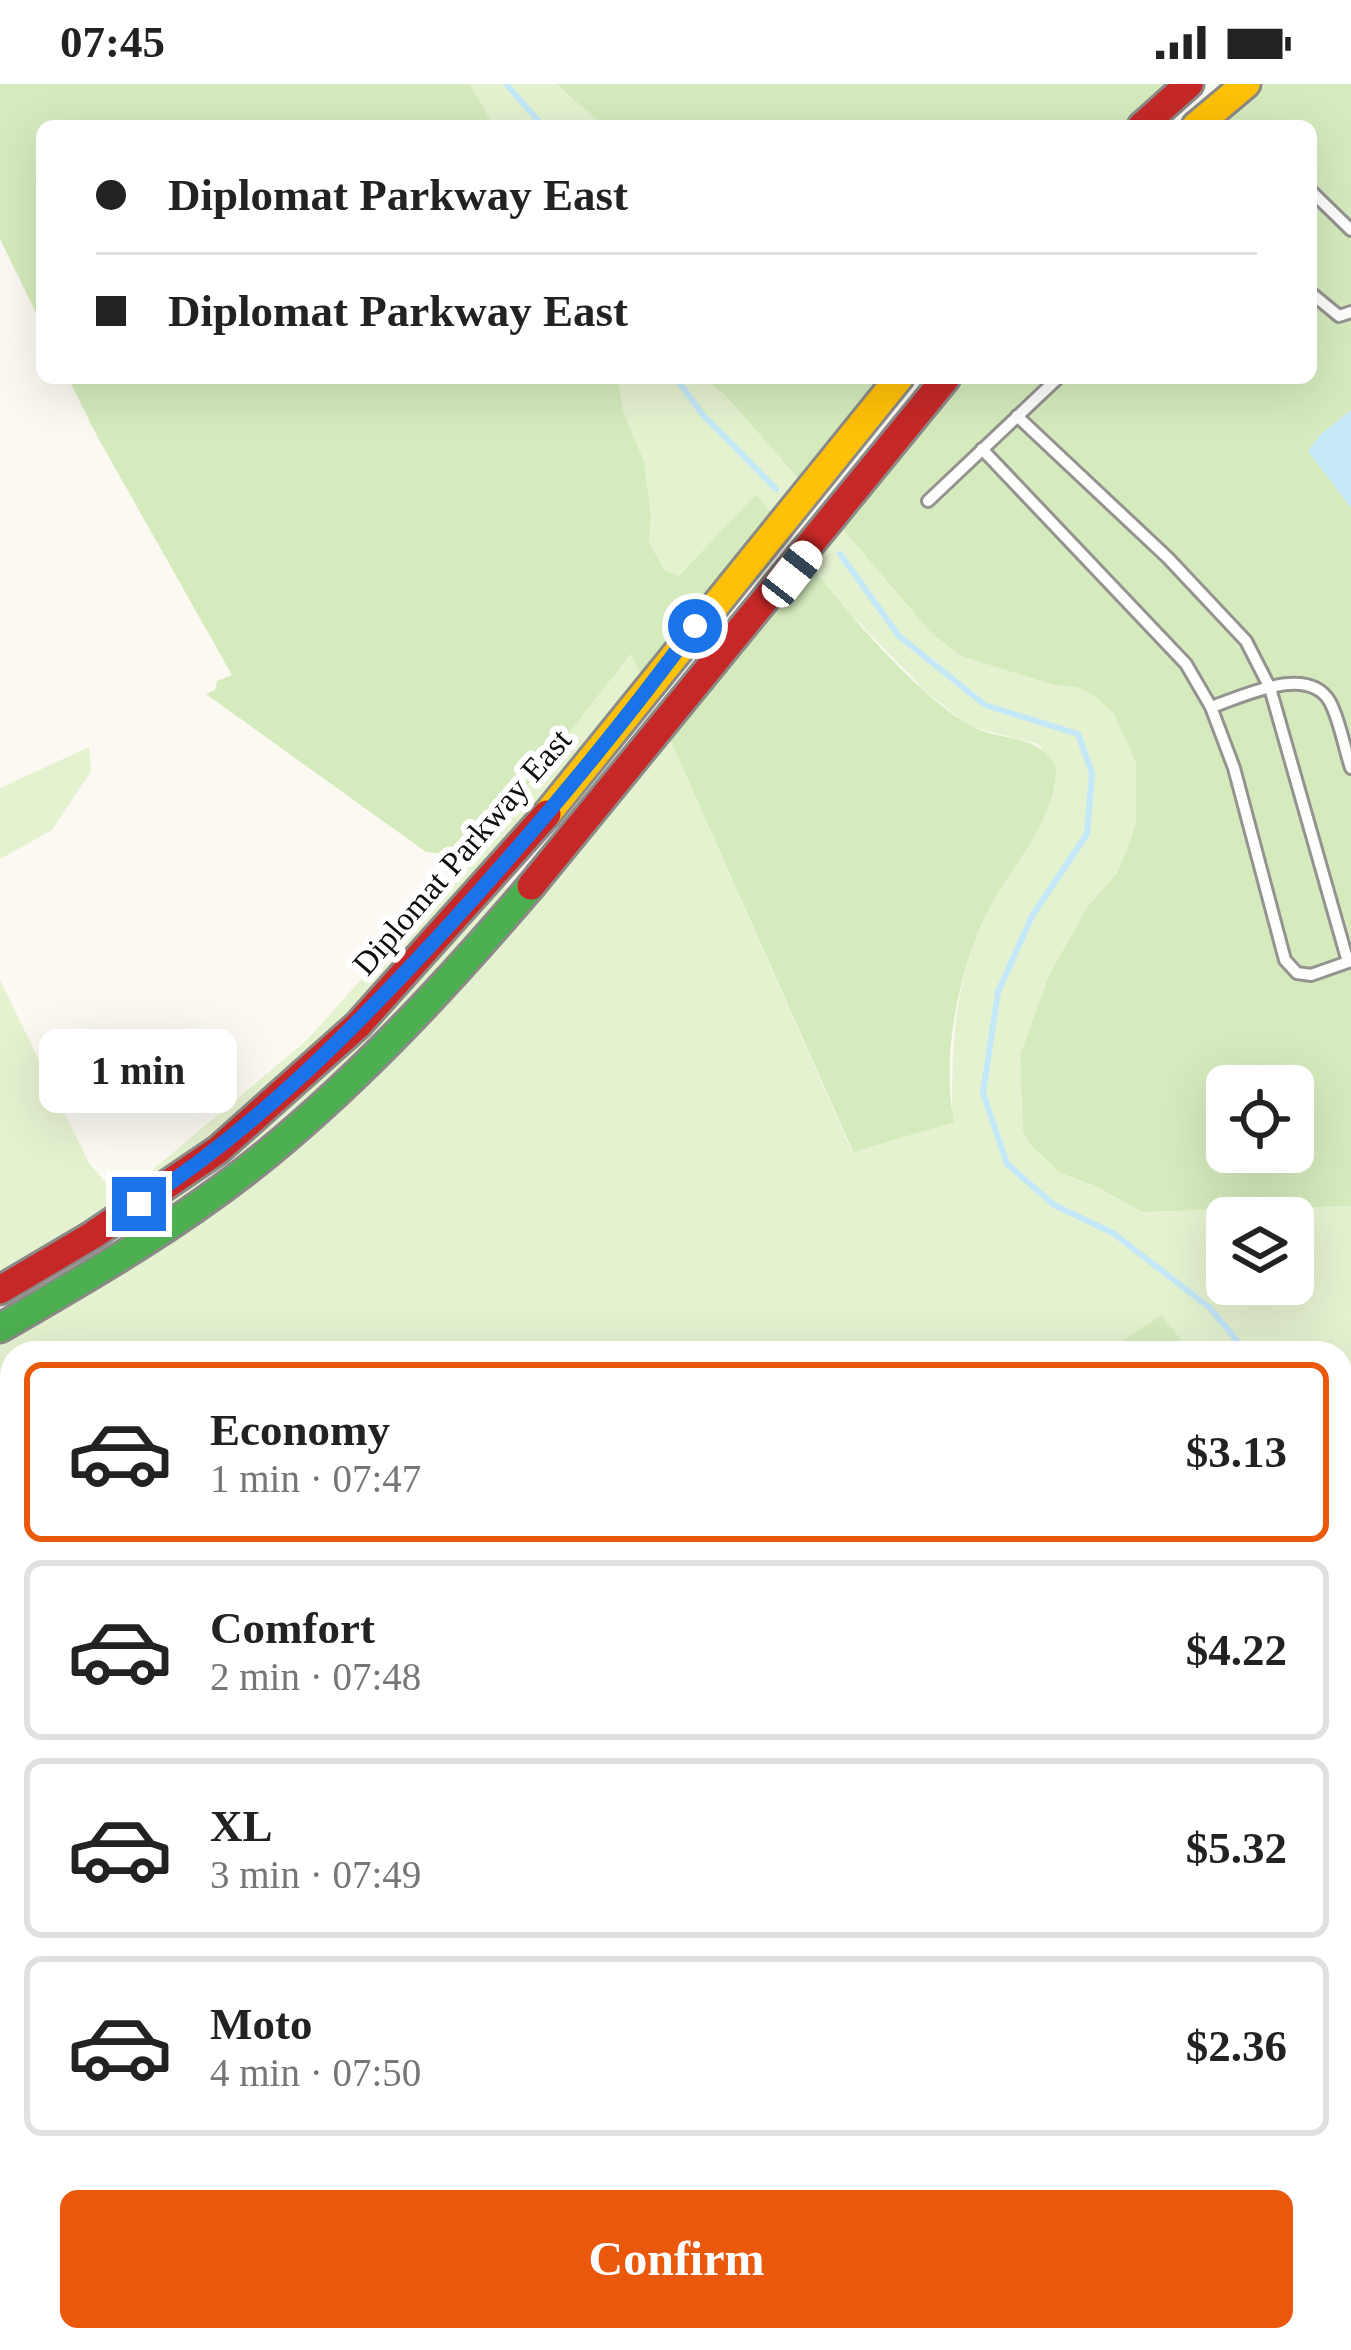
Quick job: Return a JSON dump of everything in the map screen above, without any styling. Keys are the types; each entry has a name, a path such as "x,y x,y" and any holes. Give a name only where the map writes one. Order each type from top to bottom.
{"main road":[{"path":"1149,120 1189,84"},
{"path":"1203,120 1246,84"},
{"name":"Diplomat Parkway East","path":"0,1290 218,1150 358,1025 509,860 894,384"},
{"path":"0,1328 209,1198 301,1125 413,1017 535,881 792,574 941,384"},
{"path":"509,860 535,881"},
{"path":"139,1204 157,1233"}],"lane":[{"path":"1317,197 1351,230"},
{"path":"1317,298 1339,316 1351,312"},
{"path":"928,501 1052,384"},
{"path":"982,449 1186,664 1211,707 1234,769 1285,959 1297,973 1311,975 1350,962 1270,688 1246,641 1168,558 1017,416"},
{"path":"1211,707 1270,688 1302,684 1318,689 1329,700 1351,768"}],"green space":[{"path":"0,84 470,84 491,120 36,120 36,313 0,239"},
{"path":"470,84 556,84 597,120 491,120"},
{"path":"556,84 1174,84 1133,120 597,120"},
{"path":"1261,84 1351,84 1351,410 1320,435 1309,451 1351,508 1351,1206 1314,1207 1314,1197 1206,1197 1206,1210 1142,1212 1096,1186 1060,1173 1031,1145 1023,1132 1020,1055 1049,975 1088,906 1117,873 1131,839 1136,820 1136,763 1114,714 1096,697 1077,687 1053,685 961,656 931,633 841,527 954,384 1317,384 1317,120 1219,120"},
{"path":"71,384 619,384 623,411 644,461 651,516 649,543 665,570 679,576 756,494 774,516 643,679 631,654 472,856 426,852 206,694 215,690 217,681 232,675"},
{"path":"619,384 711,384 802,483 774,516 756,494 679,577 665,570 649,543 651,516 644,461 623,411"},
{"path":"711,384 882,384 802,483"},
{"path":"841,527 931,633 961,656 1096,696 1114,714 1136,763 1136,820 1131,839 1117,873 1088,906 1049,975 1020,1055 1023,1132 1031,1145 1060,1173 1096,1186 1142,1212 1206,1210 1206,1305 1314,1305 1314,1207 1351,1206 1351,1341 1182,1341 1161,1316 1127,1341 0,1341 215,1207 669,737 852,1152 952,1113 954,1036 967,964 986,915 1040,826 1056,767 1038,744 971,727 926,692 841,604 811,565"},
{"path":"811,565 863,629 927,693 980,730 1038,747 1056,767 1040,826 986,915 967,963 951,1044 954,1122 853,1152 669,737"},
{"path":"632,653 643,679 584,755 352,1017 212,1141 0,1278 0,980 89,1163 119,1198 307,1040 471,856"},
{"path":"89,747 91,771 52,830 0,859 0,788"},
{"path":"502,883 513,892 295,1117 160,1219 153,1208"},
{"path":"1161,1315 1182,1341 1123,1341"}],"water":[{"path":"1351,410 1351,508 1308,451"}],"waterway":[{"path":"506,84 538,120"},
{"path":"680,384 703,415 776,489"},
{"path":"840,554 899,636 985,705 1078,734 1092,773 1087,834 1032,916 998,992 983,1093 1007,1164 1054,1205 1113,1233 1210,1308 1237,1341"}],"traffic: fast":[{"path":"0,1328 171,1224 268,1153 405,1026 531,886"}],"traffic: slow":[{"path":"1203,120 1246,84"},
{"path":"547,814 894,384"}],"traffic: jam":[{"path":"1149,120 1189,84"},
{"path":"531,886 941,384"},
{"path":"0,1290 93,1235 218,1150 358,1025 547,814"}],"route":[{"path":"139,1204 218,1150 358,1025 521,846 695,626"}]}
